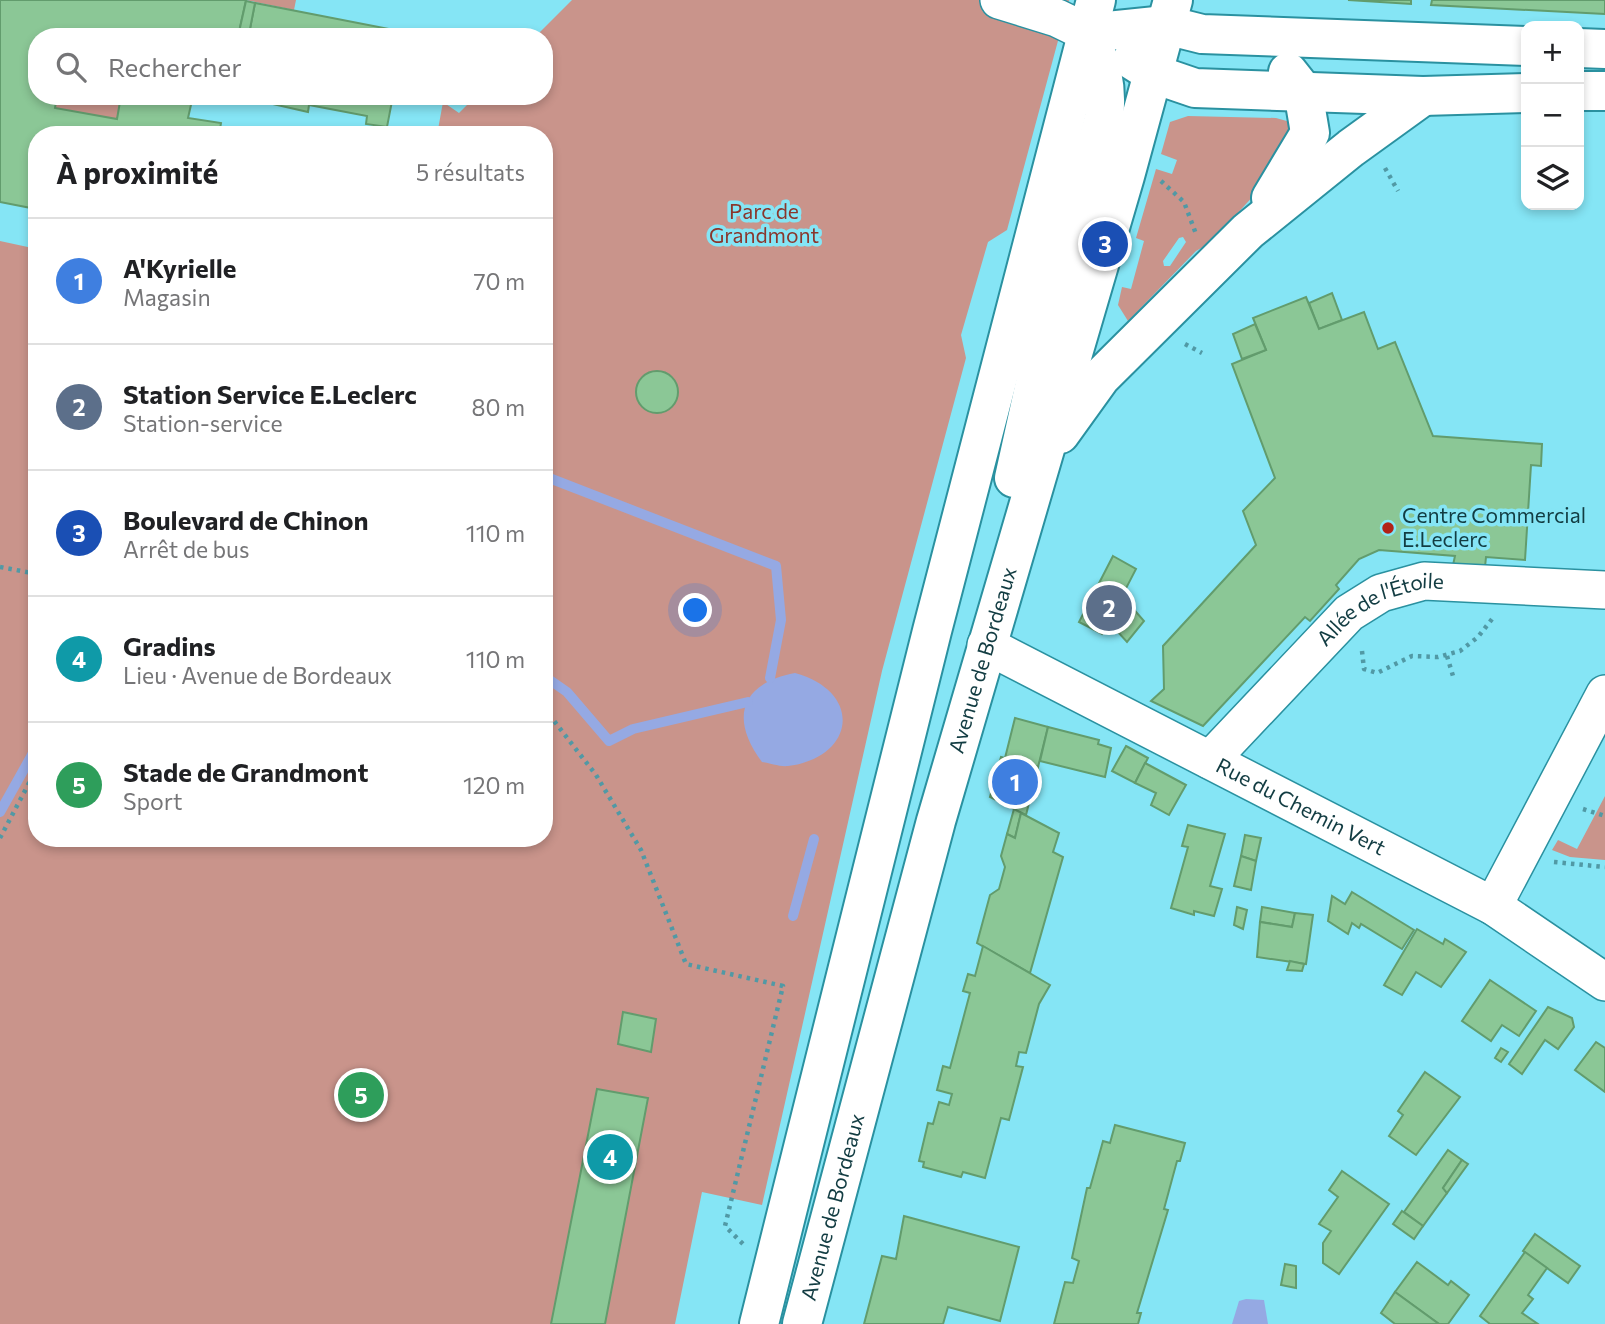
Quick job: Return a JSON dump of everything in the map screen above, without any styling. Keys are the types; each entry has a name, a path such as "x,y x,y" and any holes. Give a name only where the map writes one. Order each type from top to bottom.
{"main road":[{"path":"1092,17 1154,13 1202,34 1521,46"},
{"name":"Avenue de Bordeaux","path":"802,1324 986,645 1041,466 1154,74 1154,13"},
{"path":"1092,17 1154,74 1195,88 1423,96 1521,93"},
{"path":"1012,561 1014,468 1049,320 1104,118 1107,96 1092,17"},
{"name":"Avenue de Bordeaux","path":"759,1324 932,631 1092,17"},
{"path":"1247,36 1279,60 1303,90 1310,133 1303,149 1248,231"},
{"path":"1584,48 1605,49"},
{"path":"1584,91 1605,91"},
{"path":"1041,466 1075,411 1101,377 1248,231 1350,148 1423,96"}],"street":[{"path":"999,0 1057,19 1092,17"},
{"name":"Allée de l'Étoile","path":"1210,760 1349,613 1395,587 1424,581 1605,590"},
{"name":"Rue du Chemin Vert","path":"986,645 1493,906 1605,982"},
{"path":"1493,906 1605,694"}],"path":[{"path":"1155,175 1184,202 1196,236 1214,264"},
{"path":"0,566 28,572"},
{"path":"1362,648 1362,665 1372,673 1387,670 1412,656 1447,656 1469,645 1486,628 1503,584"},
{"path":"1447,656 1453,676"},
{"path":"553,720 596,775 641,850 686,964 783,986 725,1226 744,1246"},
{"path":"0,838 28,785"},
{"path":"1552,862 1605,867"}],"green space":[{"path":"246,0 296,0 294,10"},
{"name":"Parc de Grandmont","path":"572,0 1069,0 1007,230 988,242 961,335 966,358 882,671 762,1205 702,1192 675,1324 0,1324 0,241 28,247 28,847 553,847 553,126 439,126 442,105 447,105 459,113 467,105 553,105 553,28 544,28"},
{"path":"56,105 119,105 117,119 55,108"},
{"path":"1188,116 1276,118 1294,123 1280,167 1210,243 1196,251 1128,321 1118,305 1122,287 1131,289 1144,241 1136,238 1156,169 1172,174 1177,160 1161,154 1170,122","holes":["1183,237 1186,242 1170,266 1164,266 1163,261 1179,238"]},
{"path":"1605,796 1605,860 1570,857 1552,850 1558,840 1577,849"}],"water":[{"path":"795,673 817,682 832,694 841,709 842,724 838,738 827,751 810,760 785,766 762,762 746,731 746,705 752,694 762,685"},
{"path":"1264,1300 1268,1324 1232,1324 1239,1301"}],"building":[{"path":"0,0 246,0 240,28 28,28 28,105 56,105 55,108 117,119 119,105 191,105 188,118 221,123 220,126 28,126 28,207 0,202"},
{"path":"1348,0 1411,0 1411,4"},
{"path":"1432,0 1605,0 1605,14 1431,5"},
{"path":"246,1 255,3 250,28 240,28"},
{"path":"255,3 384,28 250,28"},
{"path":"277,105 309,105 308,112"},
{"path":"309,105 391,105 387,126 366,124 367,116"},
{"path":"1332,293 1342,320 1319,329 1309,303"},
{"name":"Centre Commercial E.Leclerc","path":"1306,297 1319,329 1364,312 1378,349 1395,342 1433,436 1542,444 1541,466 1531,465 1525,560 1486,557 1485,567 1453,565 1455,556 1379,550 1359,559 1336,585 1339,589 1310,621 1305,617 1203,726 1151,701 1164,689 1163,646 1256,545 1243,511 1275,478 1232,364 1266,350 1253,318"},
{"path":"1255,324 1266,350 1242,359 1233,334"},
{"path":"657,371 672,377 678,392 672,407 657,413 642,407 636,392 642,377"},
{"path":"1113,556 1136,569 1122,596 1144,621 1127,642 1108,621 1102,634 1079,622"},
{"path":"1015,718 1048,727 1038,767 1005,758"},
{"path":"1048,727 1099,740 1098,744 1111,748 1105,777 1040,761"},
{"path":"1126,746 1148,758 1135,783 1112,771"},
{"path":"1001,757 1038,767 1026,815 990,797"},
{"path":"1145,763 1186,785 1169,815 1151,805 1156,793 1135,783"},
{"path":"1014,809 1021,813 1015,838 1007,834"},
{"path":"1021,813 1059,833 1053,852 1063,857 1030,973 977,943 990,895 999,889 1005,867 1001,856 1007,834 1015,838"},
{"path":"1188,825 1225,834 1210,886 1222,889 1214,916 1194,911 1194,915 1171,908 1188,847 1182,846"},
{"path":"1245,835 1261,838 1256,861 1241,856"},
{"path":"1241,856 1256,861 1251,890 1234,886"},
{"path":"1352,892 1414,930 1402,949 1361,924 1359,928 1352,923 1348,934 1328,921 1332,896 1345,904"},
{"path":"1237,907 1247,910 1243,929 1234,925"},
{"path":"1262,907 1295,913 1292,927 1260,922"},
{"path":"1295,913 1313,915 1306,964 1257,957 1260,922 1292,927"},
{"path":"1417,929 1443,944 1445,939 1466,952 1441,987 1416,972 1402,995 1384,985"},
{"path":"983,946 1050,985 1039,1004 1026,1053 1019,1052 1016,1066 1023,1067 1009,1120 1001,1118 985,1178 963,1172 961,1177 923,1167 924,1162 919,1161 928,1123 933,1124 939,1102 949,1105 952,1094 937,1090 943,1066 950,1068 970,993 963,991 968,974 975,976"},
{"path":"1290,961 1304,964 1302,971 1287,970"},
{"path":"1490,980 1536,1011 1519,1036 1502,1025 1491,1041 1462,1021"},
{"path":"1548,1007 1572,1018 1574,1027 1558,1049 1545,1040 1522,1074 1509,1064"},
{"path":"623,1012 656,1019 651,1052 618,1044"},
{"path":"1596,1042 1605,1048 1605,1092 1575,1070"},
{"path":"1501,1048 1508,1052 1501,1062 1495,1058"},
{"path":"1425,1072 1460,1097 1416,1155 1389,1136 1403,1115 1398,1111"},
{"path":"597,1089 648,1098 605,1324 551,1324"},
{"path":"1115,1125 1185,1143 1180,1161 1177,1161 1164,1209 1168,1210 1137,1313 1141,1313 1138,1324 1054,1324 1065,1282 1073,1283 1079,1261 1072,1258 1087,1188 1090,1188 1103,1141 1110,1143"},
{"path":"1448,1150 1462,1160 1443,1188 1447,1193 1423,1226 1404,1212"},
{"path":"1462,1160 1468,1164 1447,1193 1443,1188"},
{"path":"1342,1171 1389,1204 1339,1274 1323,1263 1323,1243 1331,1231 1319,1224 1338,1197 1329,1190"},
{"path":"1402,1211 1423,1226 1414,1239 1393,1224"},
{"path":"904,1216 1019,1247 1000,1321 948,1307 943,1324 864,1324 882,1256 896,1259"},
{"path":"1535,1234 1580,1266 1568,1283 1523,1251"},
{"path":"1525,1252 1547,1268 1528,1295 1533,1299 1522,1313 1538,1324 1490,1324 1480,1316"},
{"path":"1417,1262 1448,1285 1451,1281 1469,1295 1448,1324 1439,1324 1395,1292"},
{"path":"1285,1264 1296,1266 1296,1288 1281,1285"},
{"path":"1395,1292 1439,1324 1395,1324 1381,1313"}],"waterway":[{"path":"553,479 776,566 781,620 770,678"},
{"path":"553,682 567,692 609,741 633,729 748,702"},
{"path":"0,812 28,762"},
{"path":"793,916 814,839"}],"place":[{"name":"Boulevard de Chinon","path":"1105,244"},
{"name":"Centre Commercial E.Leclerc","path":"1388,528"},
{"name":"Station Service E.Leclerc","path":"1109,608"},
{"name":"A'Kyrielle","path":"1015,782"},
{"name":"Stade de Grandmont","path":"361,1095"},
{"name":"Gradins","path":"610,1157"}]}
